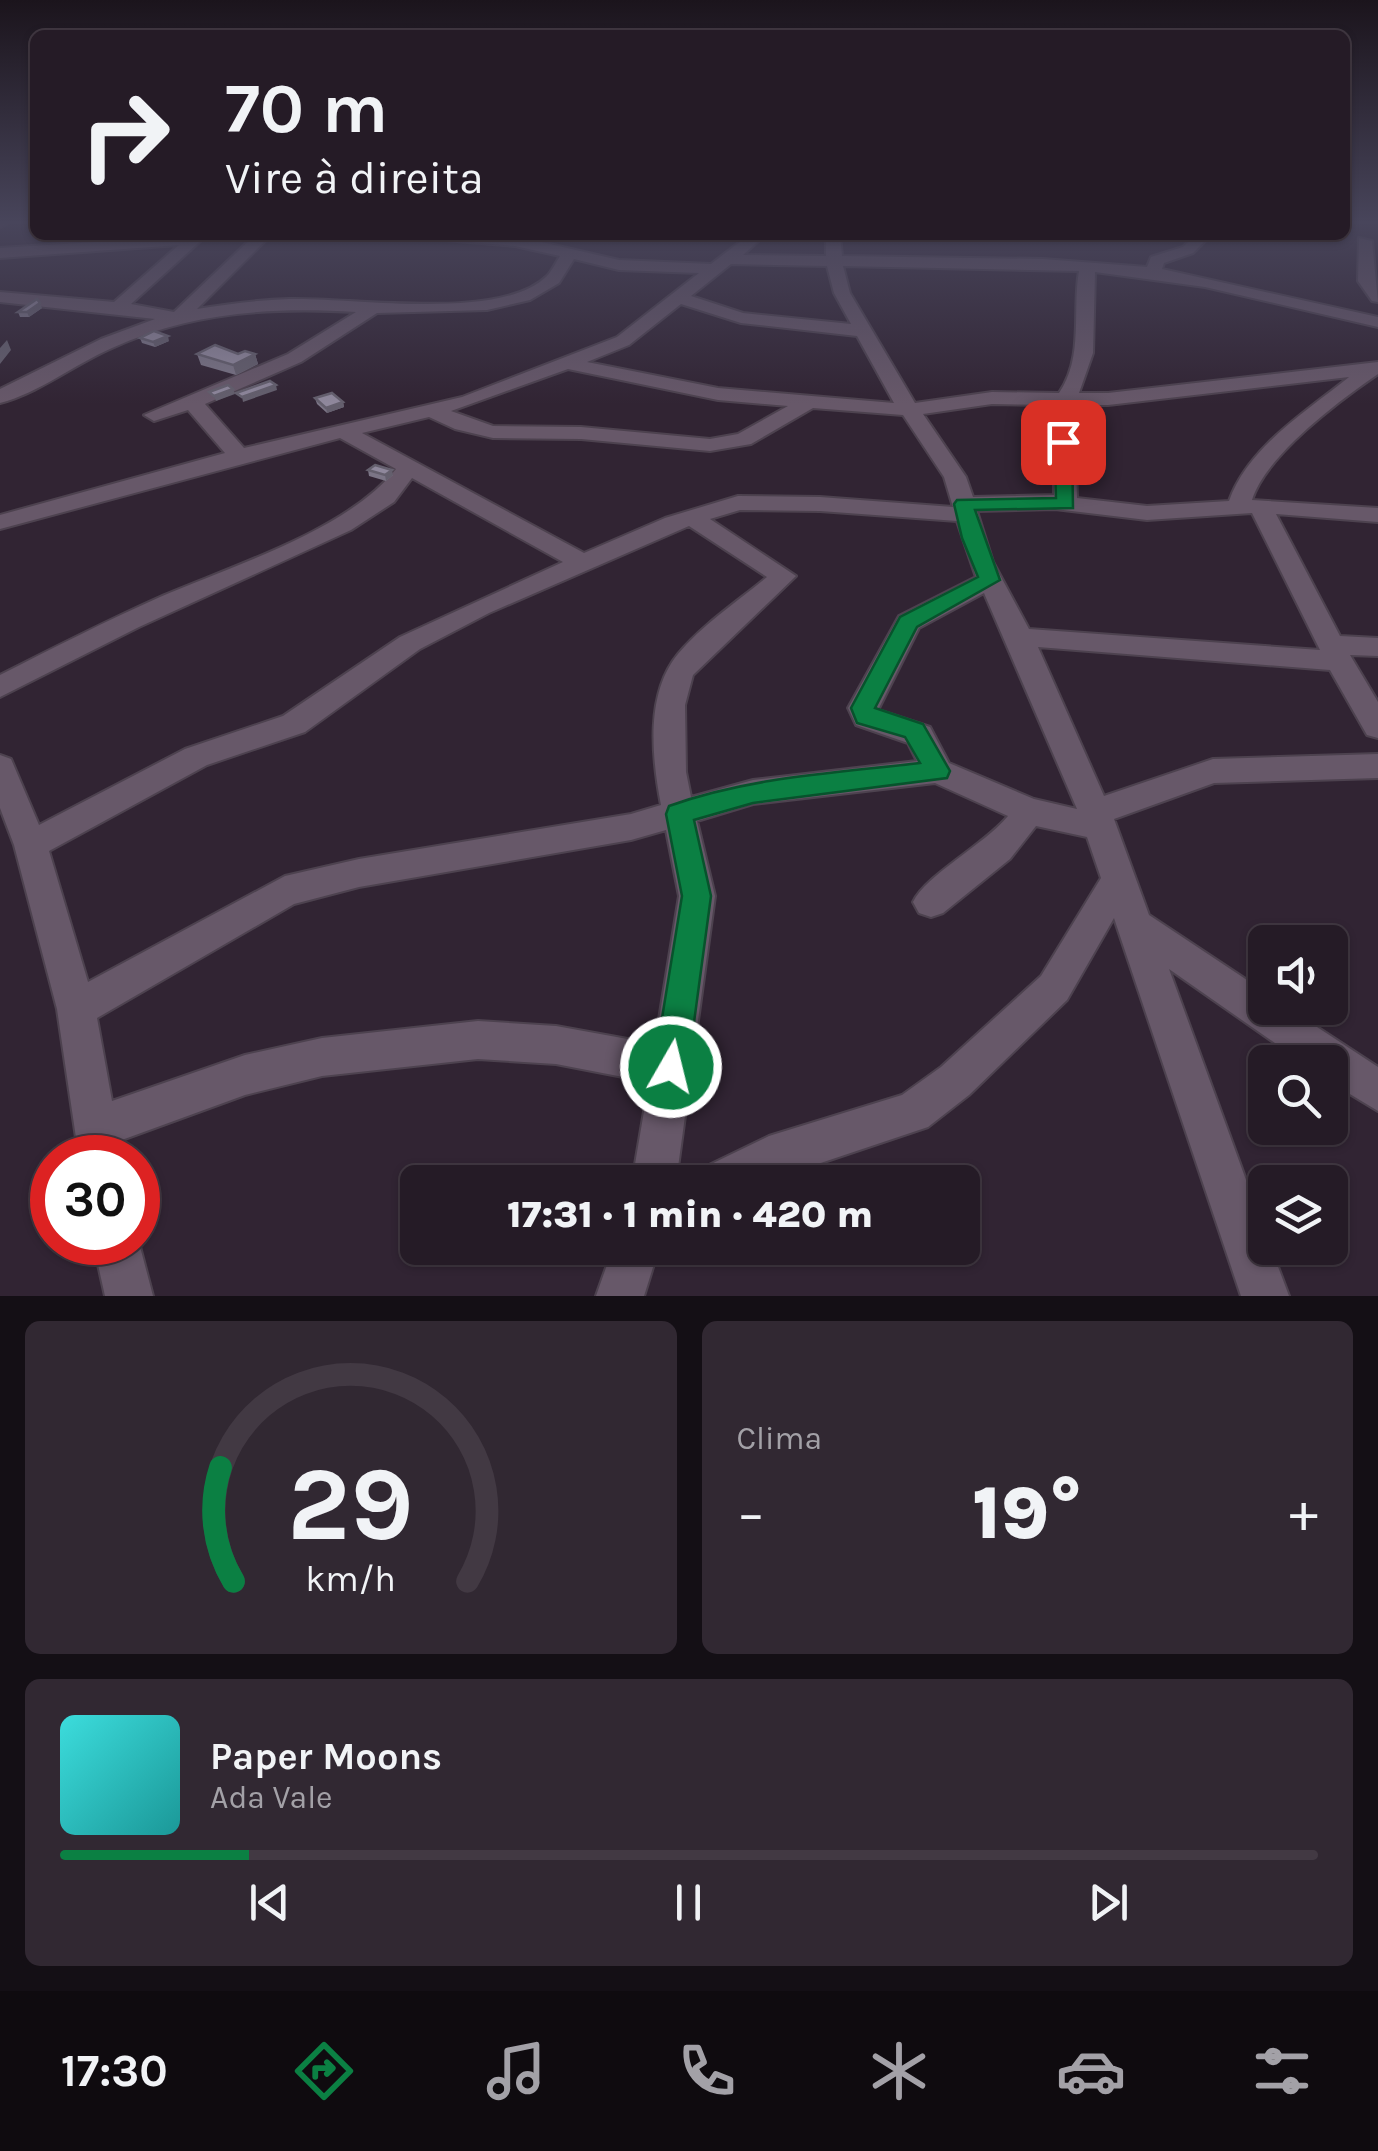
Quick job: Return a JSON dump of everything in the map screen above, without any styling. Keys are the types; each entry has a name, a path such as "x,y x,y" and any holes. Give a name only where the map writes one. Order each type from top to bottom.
{"street":[{"path":"118,307 145,283"},
{"path":"178,318 214,283"},
{"path":"0,397 94,349 178,318 291,304 371,309 468,308 518,296 538,283"},
{"path":"0,522 240,456 434,411 623,340 698,283"},
{"path":"840,283 911,410 945,458 990,580 1020,638 1098,819 1265,1296"},
{"path":"1066,504 1064,400 1074,388 1084,363 1081,300 1085,283"},
{"path":"1200,283 1378,322"},
{"path":"5,287 178,318"},
{"path":"680,298 741,318 864,331"},
{"path":"154,415 263,374 371,309"},
{"path":"566,363 705,393 911,410 975,399 1108,399 1375,368"},
{"path":"1375,368 1347,385 1261,465 1246,484 1249,506 1378,727"},
{"path":"1326,374 1347,385"},
{"path":"192,402 240,456"},
{"path":"434,411 462,425 493,432 581,433 710,445 744,440 806,404"},
{"path":"346,433 582,562"},
{"path":"0,688 130,620 342,524 386,497 410,466"},
{"path":"31,845 196,757 276,733 410,644 582,562 738,502 965,509 1066,504 1146,513 1249,506 1378,515"},
{"path":"657,1165 697,896 670,772 670,705 678,675 711,638 783,576 691,517"},
{"path":"938,771 914,731 866,717 863,708 908,622 990,580"},
{"path":"1020,638 1336,654 1378,648"},
{"path":"76,1008 284,891 359,873 586,836 753,792 938,771 1028,811 1098,819 1214,771 1378,766"},
{"path":"0,767 31,845 76,1008 97,1135"},
{"path":"931,902 1007,840 1028,811"},
{"path":"755,1165 913,1112 955,1081 1054,988 1119,878"},
{"path":"1136,926 1378,1090"},
{"path":"115,1135 245,1075 322,1057 478,1040 556,1045 671,1067"},
{"path":"121,1265 128,1296"},
{"path":"620,1296 630,1265"}],"building":[{"path":"37,299 40,303 27,312 18,312"},
{"path":"154,331 168,336 153,342 140,338"},
{"path":"215,345 238,354 255,354 233,365 197,354"},
{"path":"270,381 276,385 242,397 236,393"},
{"path":"228,385 233,389 214,396 209,392"},
{"path":"332,393 343,402 326,408 315,398"},
{"path":"375,465 392,470 385,475 368,470"}],"route":[{"path":"671,1067 697,896 679,814 753,792 938,771 919,735 866,717 863,708 908,622 990,580 972,538 964,504 1066,504 1063,442"}]}
